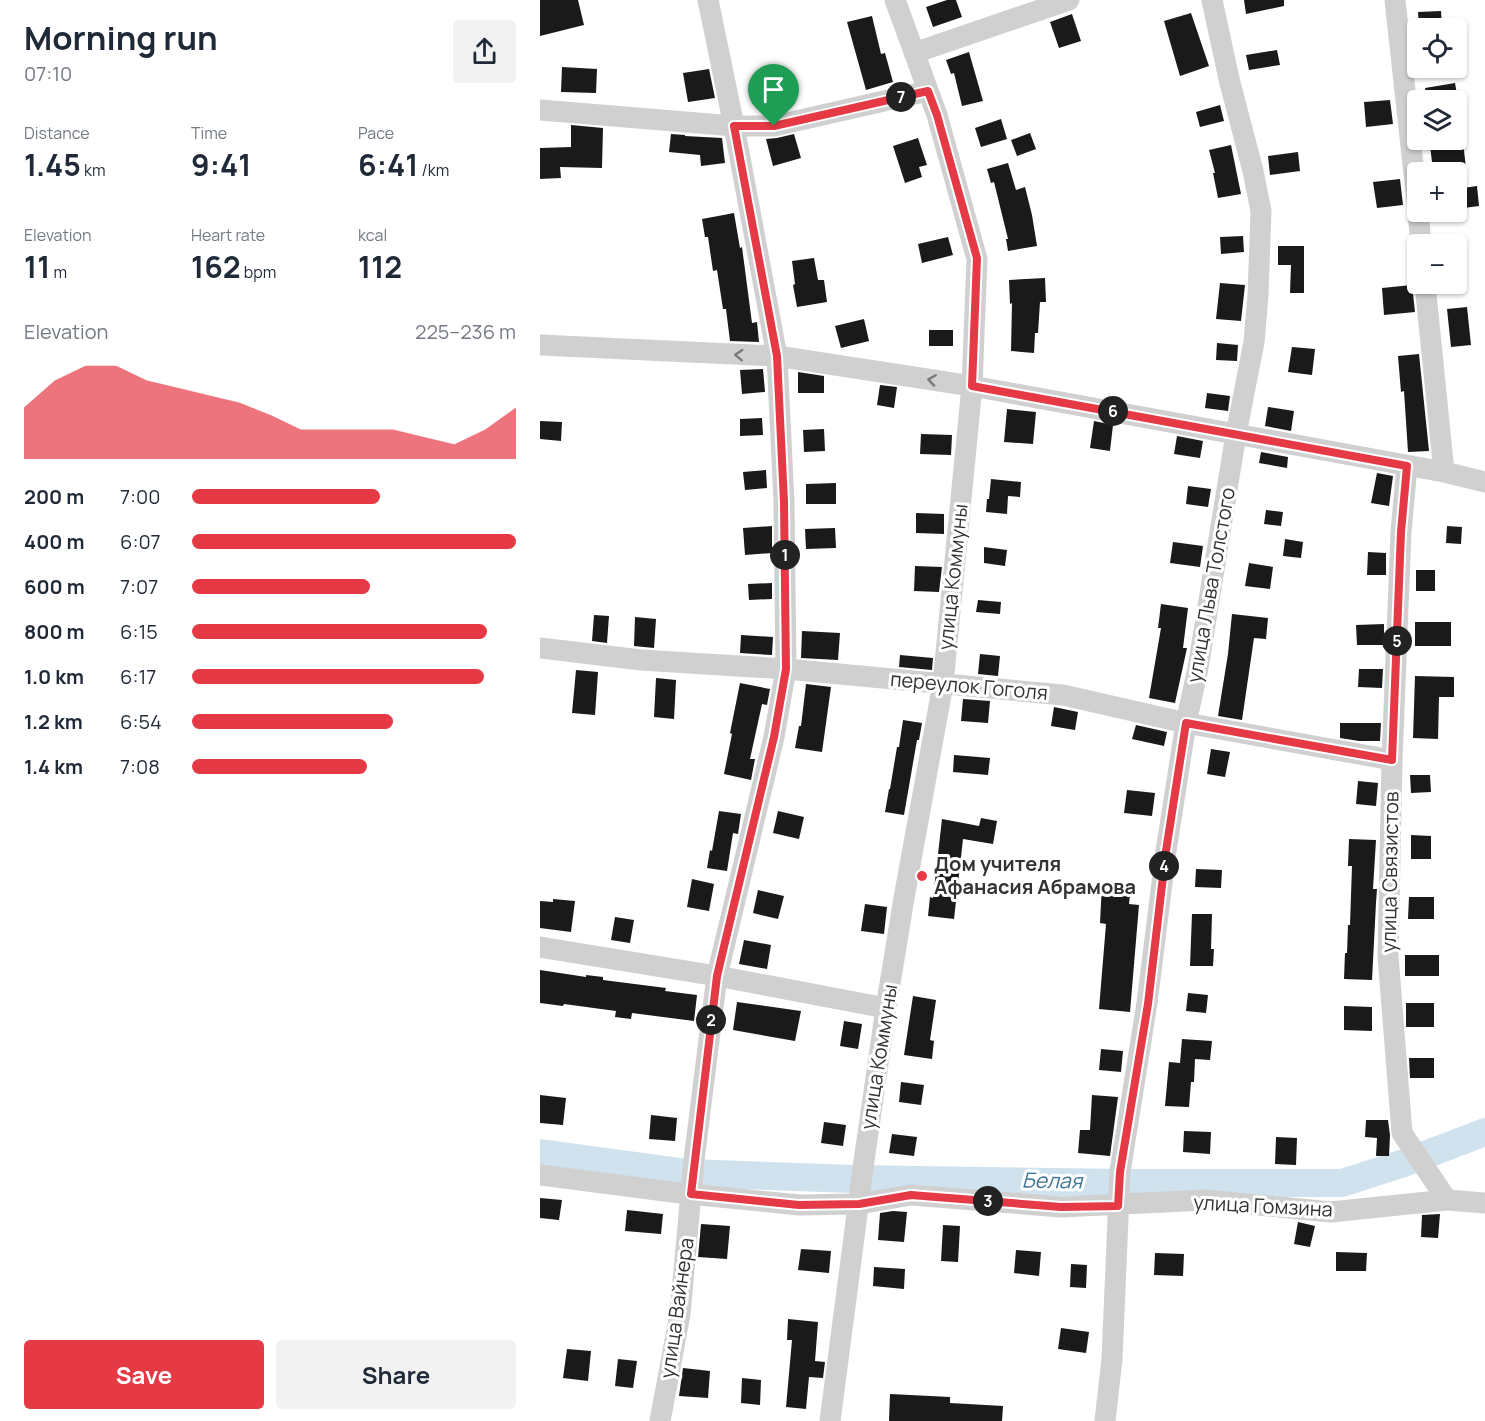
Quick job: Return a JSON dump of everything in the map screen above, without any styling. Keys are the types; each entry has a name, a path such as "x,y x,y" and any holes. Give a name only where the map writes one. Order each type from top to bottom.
{"street":[{"path":"708,0 777,356 784,502 786,669 774,737 717,976"},
{"name":"улица Коммуны","path":"859,1204 886,1008 943,684 972,386 977,258 937,115 895,0"},
{"path":"914,53 1069,0"},
{"name":"улица Льва Толстого","path":"1118,1206 1120,1172 1148,1004 1166,851 1186,723 1198,668 1236,434 1254,342 1258,295 1260,211 1253,171 1229,79 1212,0"},
{"path":"1395,0 1413,162"},
{"path":"540,110 734,126 774,126 928,91"},
{"path":"1426,294 1444,472"},
{"path":"540,345 777,356 972,386 1444,472 1485,482"},
{"name":"улица Связистов","path":"1407,466 1401,543 1392,760 1388,956 1402,1133 1447,1200"},
{"name":"переулок Гоголя","path":"540,648 641,660 786,669 1063,695 1186,723 1392,760"},
{"path":"540,947 717,976 886,1008"},
{"name":"улица Вайнера","path":"660,1421 680,1314 694,1160 717,976"},
{"name":"улица Гомзина","path":"540,1175 799,1205 859,1204 911,1195 1061,1207 1206,1200 1331,1212 1447,1200 1485,1203"},
{"path":"830,1421 859,1204"},
{"path":"1105,1421 1112,1359 1118,1206"}],"building":[{"path":"540,0 578,0 584,25 540,36"},
{"path":"947,0 956,0 962,17 933,27 926,7"},
{"path":"1244,0 1284,0 1284,6 1246,14"},
{"path":"1441,11 1441,18 1418,18 1418,12"},
{"path":"1191,13 1209,66 1180,76 1164,21"},
{"path":"1072,14 1081,41 1059,48 1050,22"},
{"path":"872,16 881,54 885,53 893,82 866,90 847,22"},
{"path":"1277,50 1280,65 1249,70 1246,55"},
{"path":"969,52 983,101 962,106 954,73 951,74 946,60"},
{"path":"562,67 597,69 596,93 561,92"},
{"path":"709,69 715,98 688,102 683,73"},
{"path":"1455,83 1456,90 1425,90 1425,88"},
{"path":"1390,100 1393,124 1366,127 1364,102"},
{"path":"1220,105 1224,121 1200,127 1196,112"},
{"path":"1001,119 1007,139 981,147 975,128"},
{"path":"571,125 603,128 602,168 560,167 561,178 540,179 540,148 571,147"},
{"path":"1030,133 1036,149 1017,156 1011,140"},
{"path":"671,134 722,138 725,163 701,166 700,155 669,152"},
{"path":"794,134 801,158 773,166 766,139"},
{"path":"918,138 927,165 919,167 922,177 905,183 893,146"},
{"path":"1231,145 1241,194 1218,198 1209,150"},
{"path":"1431,150 1464,150 1465,162 1432,162"},
{"path":"1298,152 1300,171 1270,175 1268,156"},
{"path":"1008,163 1016,190 1025,187 1037,246 1008,251 1006,239 1008,239 994,182 991,183 987,169"},
{"path":"1400,179 1403,205 1377,208 1373,182"},
{"path":"1477,186 1479,206 1467,208 1467,187"},
{"path":"734,213 740,248 742,247 752,323 757,322 759,342 730,341 726,309 723,309 717,270 713,271 708,237 705,237 702,219"},
{"path":"1243,236 1244,252 1221,254 1220,237"},
{"path":"948,237 953,255 922,263 918,244"},
{"path":"1278,246 1304,246 1304,293 1290,293 1291,265 1278,265"},
{"path":"814,258 818,280 824,280 827,302 797,307 792,261"},
{"path":"1045,278 1046,302 1040,302 1034,353 1011,351 1012,303 1010,304 1009,280"},
{"path":"1220,283 1245,285 1241,321 1216,319"},
{"path":"1407,286 1407,294 1413,294 1415,312 1384,315 1382,288"},
{"path":"1467,307 1471,345 1451,347 1447,309"},
{"path":"864,319 869,341 841,348 835,326"},
{"path":"929,330 953,330 953,346 929,346"},
{"path":"1217,343 1238,345 1237,361 1216,360"},
{"path":"1292,347 1315,349 1312,375 1288,372"},
{"path":"1419,354 1429,451 1408,452 1404,391 1401,392 1398,356"},
{"path":"763,369 765,392 742,394 740,370"},
{"path":"798,372 824,376 824,393 798,393"},
{"path":"880,385 897,387 894,408 877,405"},
{"path":"1207,393 1230,396 1228,411 1205,408"},
{"path":"1268,407 1294,411 1291,431 1265,426"},
{"path":"1007,409 1036,412 1033,444 1004,442"},
{"path":"762,418 763,435 740,436 740,419"},
{"path":"540,421 562,422 561,441 540,439"},
{"path":"1094,421 1113,425 1110,451 1090,448"},
{"path":"824,429 825,451 804,452 803,430"},
{"path":"921,434 952,435 951,455 920,454"},
{"path":"1177,436 1203,441 1200,458 1174,454"},
{"path":"1261,452 1288,457 1287,468 1259,463"},
{"path":"766,470 767,488 745,490 743,472"},
{"path":"1377,473 1393,476 1389,506 1371,503"},
{"path":"991,479 1021,482 1020,497 1008,496 1007,514 986,512"},
{"path":"836,483 836,504 806,504 806,484"},
{"path":"1188,486 1211,489 1208,507 1186,504"},
{"path":"1266,510 1283,512 1281,526 1264,524"},
{"path":"916,513 944,514 944,534 916,533"},
{"path":"772,526 772,553 745,555 743,528"},
{"path":"1447,526 1462,527 1461,544 1446,543"},
{"path":"835,528 836,548 806,549 805,529"},
{"path":"1285,539 1303,542 1301,558 1283,556"},
{"path":"1173,542 1203,546 1200,567 1170,563"},
{"path":"984,547 1007,550 1005,566 984,563"},
{"path":"1368,552 1386,553 1386,575 1367,575"},
{"path":"1249,563 1273,567 1270,589 1245,586"},
{"path":"915,566 942,567 939,592 914,591"},
{"path":"1416,570 1435,570 1435,591 1416,591"},
{"path":"772,583 772,599 749,600 748,584"},
{"path":"978,600 1001,602 1000,614 976,612"},
{"path":"1161,604 1188,608 1183,648 1187,648 1175,703 1149,698 1161,628 1158,628"},
{"path":"1232,614 1268,618 1266,639 1254,638 1242,720 1218,716"},
{"path":"594,615 609,616 607,643 592,641"},
{"path":"635,617 656,619 654,648 634,646"},
{"path":"1415,622 1451,622 1451,646 1415,646"},
{"path":"1384,624 1384,645 1357,645 1356,625"},
{"path":"802,631 840,633 838,660 801,658"},
{"path":"741,635 773,637 772,655 740,653"},
{"path":"980,654 1000,656 998,676 978,674"},
{"path":"900,655 933,658 932,670 899,667"},
{"path":"1359,669 1383,669 1382,688 1358,687"},
{"path":"576,670 598,672 595,715 572,713"},
{"path":"1415,676 1454,677 1454,697 1439,697 1438,739 1413,738"},
{"path":"656,678 676,680 674,719 654,717"},
{"path":"740,683 770,689 767,705 762,704 750,759 755,759 751,780 724,774"},
{"path":"806,684 831,687 822,752 795,748 799,726 801,726"},
{"path":"963,699 990,701 988,723 961,721"},
{"path":"1054,707 1078,712 1075,730 1051,726"},
{"path":"903,720 922,723 904,815 885,812"},
{"path":"1340,723 1381,723 1380,741 1340,738"},
{"path":"1136,725 1167,732 1164,746 1132,739"},
{"path":"1211,749 1230,752 1225,777 1207,774"},
{"path":"954,755 990,758 988,775 953,772"},
{"path":"1410,775 1430,775 1431,792 1411,793"},
{"path":"1358,781 1378,783 1376,806 1356,804"},
{"path":"1127,790 1155,793 1152,816 1124,813"},
{"path":"719,811 741,814 738,834 733,833 727,871 707,868"},
{"path":"778,811 804,817 799,839 773,833"},
{"path":"981,818 997,821 993,844 963,839 954,919 928,916 930,897 933,898 942,819 979,826"},
{"path":"1411,835 1431,836 1431,859 1411,859"},
{"path":"1349,839 1376,840 1373,889 1377,889 1372,980 1344,979 1348,925 1350,925 1352,866 1348,866"},
{"path":"1196,869 1222,870 1221,888 1195,887"},
{"path":"692,879 714,884 709,911 687,907"},
{"path":"1102,883 1131,885 1129,904 1139,905 1130,1012 1099,1009 1106,924 1100,923"},
{"path":"758,890 784,896 778,919 753,913"},
{"path":"1409,897 1434,897 1434,919 1408,919"},
{"path":"553,899 575,901 571,932 540,928 540,901 553,902"},
{"path":"865,904 887,907 884,934 861,931"},
{"path":"1192,914 1212,914 1213,966 1190,966"},
{"path":"615,917 634,920 630,943 611,940"},
{"path":"744,940 771,945 767,969 739,964"},
{"path":"1405,955 1439,955 1439,976 1405,976"},
{"path":"540,970 586,977 586,975 603,977 603,980 666,988 665,991 697,995 694,1021 632,1013 631,1019 615,1017 616,1011 540,1003"},
{"path":"1188,993 1208,995 1206,1013 1186,1011"},
{"path":"913,996 936,1000 930,1040 934,1041 932,1059 904,1055"},
{"path":"737,1002 801,1011 795,1041 733,1030"},
{"path":"1406,1003 1434,1003 1434,1027 1406,1027"},
{"path":"1344,1006 1372,1007 1372,1031 1344,1030"},
{"path":"844,1021 862,1024 858,1049 840,1046"},
{"path":"1182,1039 1212,1041 1210,1060 1195,1059 1194,1082 1191,1082 1189,1107 1165,1106 1169,1062 1180,1063"},
{"path":"1101,1049 1123,1051 1121,1072 1099,1070"},
{"path":"1409,1058 1434,1058 1434,1078 1410,1078"},
{"path":"901,1082 924,1085 921,1105 899,1102"},
{"path":"540,1095 566,1098 563,1125 540,1123"},
{"path":"1092,1095 1118,1097 1110,1156 1078,1153 1080,1130 1090,1130"},
{"path":"651,1115 677,1118 675,1141 649,1139"},
{"path":"1366,1120 1388,1120 1389,1156 1376,1156 1377,1138 1365,1137"},
{"path":"824,1122 846,1125 843,1146 821,1143"},
{"path":"1184,1131 1211,1132 1210,1154 1183,1152"},
{"path":"892,1134 917,1137 914,1156 889,1153"},
{"path":"1276,1137 1297,1138 1296,1165 1275,1164"},
{"path":"540,1198 562,1200 559,1220 540,1218"},
{"path":"627,1210 663,1214 661,1234 625,1231"},
{"path":"907,1212 904,1242 878,1240 880,1213"},
{"path":"1440,1214 1438,1238 1421,1237 1422,1215"},
{"path":"1298,1222 1315,1226 1310,1247 1294,1244"},
{"path":"701,1224 730,1226 727,1259 698,1257"},
{"path":"943,1225 960,1226 958,1262 941,1261"},
{"path":"801,1249 831,1251 829,1273 798,1270"},
{"path":"1016,1250 1041,1252 1039,1276 1014,1273"},
{"path":"1336,1252 1367,1253 1366,1271 1336,1271"},
{"path":"1155,1253 1184,1254 1183,1276 1154,1275"},
{"path":"1071,1264 1087,1265 1086,1288 1070,1287"},
{"path":"874,1267 905,1269 904,1289 873,1286"},
{"path":"788,1319 818,1322 815,1361 825,1362 823,1378 809,1377 806,1409 786,1407 792,1340 787,1340"},
{"path":"1061,1328 1089,1332 1086,1353 1058,1349"},
{"path":"567,1349 591,1351 588,1381 563,1378"},
{"path":"618,1359 637,1361 633,1388 615,1386"},
{"path":"683,1368 710,1371 708,1398 679,1396"},
{"path":"742,1378 761,1380 760,1405 741,1403"},
{"path":"890,1394 950,1397 950,1403 1003,1406 1002,1421 889,1421"}],"waterway":[{"name":"Белая","path":"540,1153 688,1173 852,1179 1342,1183 1404,1163 1485,1132"}],"place":[{"name":"Дом учителя Афанасия Абрамова","path":"922,876"}],"route":[{"path":"928,91 937,115 977,258 972,386 1407,466 1401,532 1392,760 1186,723 1166,851 1148,1004 1120,1172 1118,1206 1061,1207 911,1195 859,1204 799,1205 691,1194 717,976 774,737 786,669 784,502 777,356 734,126 774,126 928,91"}]}
